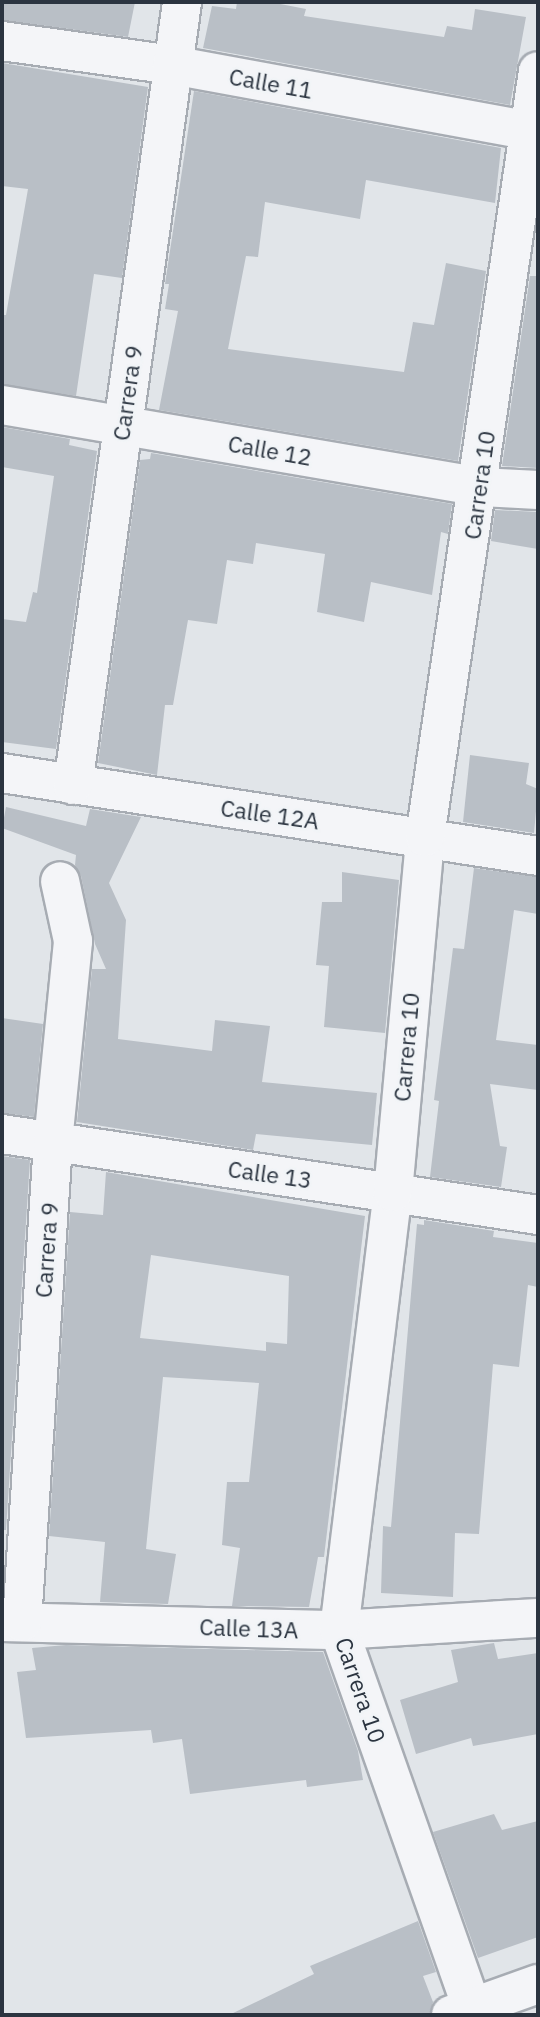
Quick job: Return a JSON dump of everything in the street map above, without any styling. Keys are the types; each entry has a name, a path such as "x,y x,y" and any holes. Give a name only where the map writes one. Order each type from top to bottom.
{"street":[{"name":"Carrera 9","path":"73,785 182,2"},
{"name":"Calle 11","path":"2,41 172,65 533,131"},
{"name":"Carrera 10","path":"461,2010 340,1630 393,1192 425,837 533,131 538,71"},
{"name":"Calle 12","path":"2,405 123,423 480,487 538,490"},
{"name":"Calle 12A","path":"2,773 538,856"},
{"name":"Carrera 9","path":"12,1622 73,941 60,881"},
{"name":"Calle 13","path":"2,1134 538,1215"},
{"name":"Calle 13A","path":"12,1622 340,1630 538,1618"},
{"path":"461,2010 538,1984"}],"building":[{"path":"2,2 135,2 128,37 2,20"},
{"path":"237,2 270,2 306,9 304,16 444,37 447,26 472,30 475,9 526,17 510,105 203,48 212,6 236,9"},
{"path":"2,63 148,87 122,278 94,274 76,396 2,384 2,315 6,315 28,189 2,186"},
{"path":"194,91 501,148 495,203 366,180 360,219 265,202 258,257 246,256 228,349 404,372 413,322 434,325 446,263 486,271 458,461 159,410 178,311 165,309 169,284 165,284"},
{"path":"530,276 538,276 538,468 502,466"},
{"path":"2,427 70,439 69,445 97,451 56,749 2,742 2,619 26,622 33,592 37,593 54,476 2,467"},
{"path":"151,453 452,504 448,534 441,532 432,595 371,582 364,622 317,612 325,554 256,543 253,564 227,560 217,624 188,620 173,705 165,705 157,775 98,763 140,460 150,459"},
{"path":"495,510 538,512 538,549 491,541"},
{"path":"470,755 529,763 526,784 538,789 534,833 463,822"},
{"path":"6,807 86,826 90,809 141,817 109,883 126,920 118,1039 212,1051 215,1020 270,1026 262,1082 377,1093 372,1145 256,1134 253,1150 77,1122 92,969 106,969 95,944 81,876 75,865 76,855 2,828"},
{"path":"474,868 538,877 538,914 514,910 496,1040 538,1045 538,1090 490,1084 500,1146 507,1147 501,1187 430,1177 439,1101 434,1100 453,948 464,949"},
{"path":"342,872 399,880 385,1033 324,1027 329,966 316,965 322,902 342,902"},
{"path":"2,1018 43,1024 34,1117 2,1113"},
{"path":"2,1156 30,1160 6,1530 2,1530"},
{"path":"106,1172 365,1216 324,1557 318,1557 309,1607 232,1606 240,1548 222,1545 227,1482 249,1482 259,1383 163,1377 146,1549 176,1554 168,1604 100,1602 105,1542 49,1536 70,1212 103,1215","holes":["151,1255 289,1276 287,1344 266,1342 266,1351 140,1338"]},
{"path":"424,1220 494,1231 493,1237 538,1243 538,1287 528,1285 519,1367 493,1364 479,1534 455,1533 453,1597 381,1593 383,1526 391,1527 417,1224 424,1225"},
{"path":"494,1643 498,1659 538,1653 538,1734 473,1746 471,1738 416,1754 400,1700 458,1682 451,1650"},
{"path":"66,1645 323,1652 358,1751 363,1780 307,1787 306,1780 190,1794 182,1739 153,1743 151,1730 26,1738 17,1672 36,1670 32,1648"},
{"path":"494,1814 502,1830 538,1821 538,1937 478,1958 433,1832"},
{"path":"418,1921 436,1972 423,1976 433,2002 430,2015 229,2015 314,1974 310,1966"}]}
